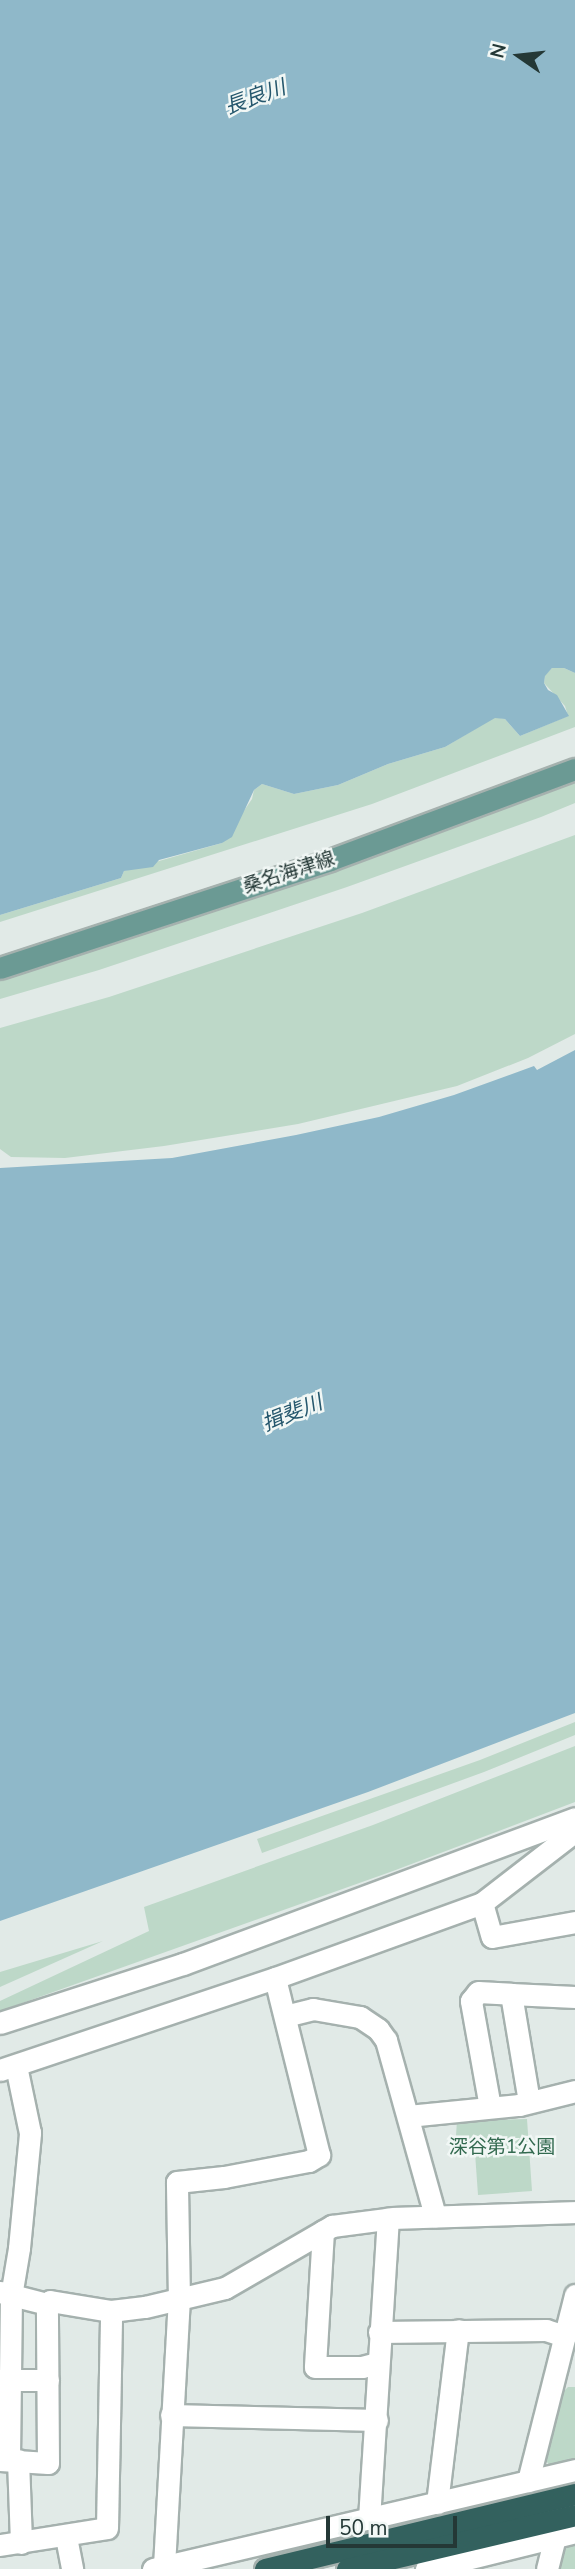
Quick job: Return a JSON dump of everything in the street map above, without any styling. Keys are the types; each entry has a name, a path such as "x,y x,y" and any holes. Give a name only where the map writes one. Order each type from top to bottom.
{"highway":[{"path":"265,2569 446,2551 575,2494"},
{"path":"347,2569 446,2551 575,2515"}],"main road":[{"name":"桑名海津線","path":"0,968 330,860 575,769"}],"street":[{"path":"0,2023 183,1964 575,1818"},
{"path":"111,2311 107,2528 10,2544 5,2294 19,2248 30,2133 8,2068 275,1978 482,1903 575,1831"},
{"path":"482,1903 492,1937 575,1922"},
{"path":"275,1978 319,2155 297,2164 177,2182 179,2300 158,2568 575,2470"},
{"path":"490,2107 471,2001 478,1992 575,1997"},
{"path":"511,1994 529,2102"},
{"path":"285,2016 313,2009 360,2017 371,2023 386,2040 435,2216"},
{"path":"408,2116 529,2102 575,2091"},
{"path":"5,2294 47,2304 50,2301 111,2311 179,2300 225,2288 332,2226 435,2216 575,2212"},
{"path":"369,2519 388,2219"},
{"path":"324,2231 315,2367 362,2367 377,2363"},
{"path":"528,2481 565,2378 565,2336 575,2295"},
{"path":"9,2459 48,2463 47,2304"},
{"path":"437,2503 458,2330"},
{"path":"379,2332 546,2330 565,2336"},
{"path":"5,2380 48,2380"},
{"path":"171,2415 377,2420"},
{"path":"426,2569 446,2551 473,2556 565,2535"},
{"path":"547,2569 565,2535"},
{"path":"66,2536 72,2569"}],"green space":[{"path":"552,668 564,668 575,673 575,727 372,804 0,922 0,915 121,878 124,871 222,843 252,799 254,790 262,784 294,794 338,785 388,764 445,747 495,717 505,719 520,736 568,716 565,706 544,683 545,675"},
{"path":"575,779 575,803 541,817 347,887 99,970 0,999 0,976 335,867"},
{"path":"575,835 575,1034 528,1058 457,1086 298,1124 164,1146 65,1158 11,1157 0,1149 0,1028 109,997 362,913"},
{"path":"575,1722 575,1735 484,1772 262,1853 257,1839 480,1760"},
{"path":"575,1746 575,1802 393,1871 0,2011 0,2001 149,1931 144,1907 373,1825"},
{"path":"103,1941 0,1987 0,1972"},
{"name":"深谷第1公園","path":"527,2119 532,2191 478,2195 475,2153 455,2149 457,2121"},
{"path":"568,2387 575,2387 575,2460 550,2466 543,2457 561,2394"},
{"path":"575,2542 575,2569 556,2569 560,2553"}],"water":[{"name":"長良川","path":"0,0 575,0 575,673 564,668 552,668 545,676 544,683 548,690 557,695 569,716 520,736 505,719 495,718 445,747 388,764 338,785 294,794 262,784 254,790 232,837 222,843 159,860 153,867 124,871 121,878 0,915"},
{"name":"揖斐川","path":"575,1050 575,1713 368,1792 0,1921 0,1168 172,1158 296,1135 379,1117 454,1095 534,1066 537,1070"}]}
